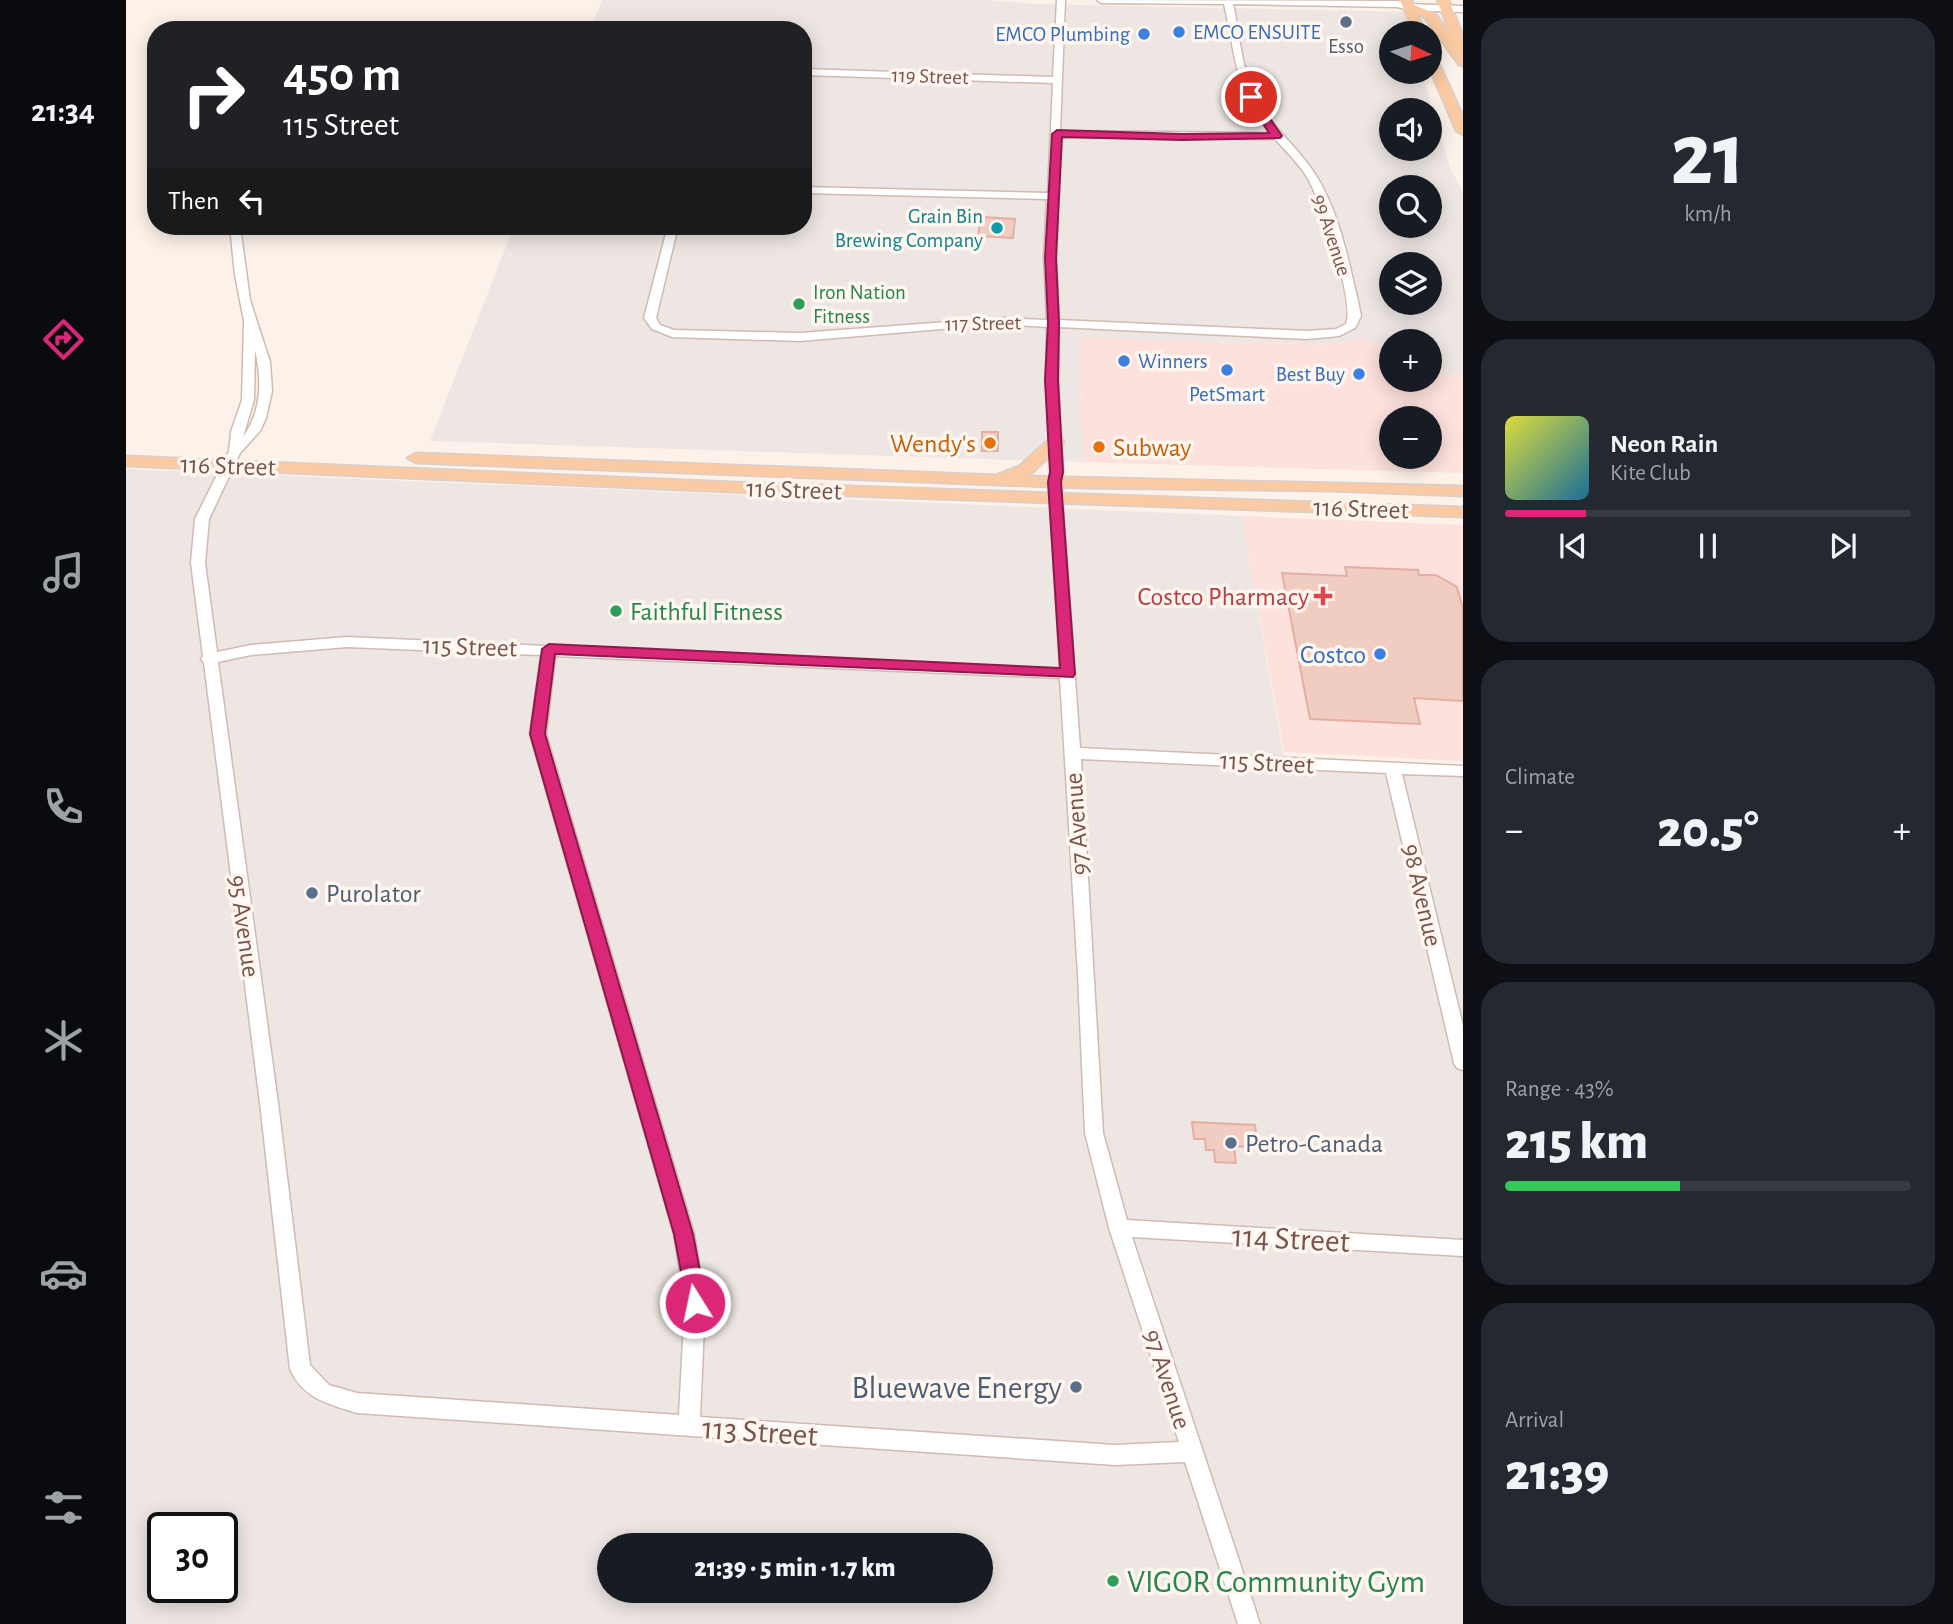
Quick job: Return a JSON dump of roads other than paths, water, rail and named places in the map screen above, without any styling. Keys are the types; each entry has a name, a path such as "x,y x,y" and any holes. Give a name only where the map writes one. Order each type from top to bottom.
{"main road":[{"path":"1429,0 1445,5 1463,52"},
{"path":"1407,4 1415,21"},
{"path":"1407,4 1432,17 1463,62"},
{"path":"1442,83 1463,131"},
{"path":"988,480 1025,470 1056,442"},
{"name":"116 Street","path":"126,447 232,458 1056,490 1463,512"},
{"name":"116 Street","path":"126,461 232,458 988,480 1056,490 1331,486 1463,491"},
{"path":"1414,510 1463,505"}],"street":[{"name":"97 Avenue","path":"1061,0 1050,258 1054,323 1052,380 1056,490 1087,975 1094,1133 1119,1228 1249,1624"},
{"path":"1101,0 1227,1 1253,6 1400,9 1407,4 1445,5 1463,9"},
{"name":"99 Avenue","path":"1227,1 1242,70 1251,97 1276,136 1311,175 1325,205 1353,303 1355,316 1351,326"},
{"name":"119 Street","path":"812,72 1057,80"},
{"path":"1057,134 1276,136"},
{"path":"812,190 1054,195"},
{"name":"95 Avenue","path":"236,235 249,322 261,350 265,393 256,431 232,458 202,519 198,563 208,659 269,1103 300,1370 323,1393 329,1395"},
{"name":"117 Street","path":"671,235 650,318 656,327 672,333 800,337 959,322 1054,323 1307,334 1339,332 1351,326"},
{"name":"115 Street","path":"208,659 251,650 347,642 1068,674"},
{"path":"549,649 538,734 684,1234 695,1303 689,1426"},
{"name":"115 Street","path":"1072,753 1463,771"},
{"name":"98 Avenue","path":"1393,768 1463,1063"},
{"name":"114 Street","path":"1119,1228 1463,1248"},
{"name":"113 Street","path":"329,1395 357,1404 1115,1455 1192,1452"}],"place":[{"name":"Esso","path":"1346,22"},
{"name":"EMCO ENSUITE","path":"1179,32"},
{"name":"EMCO Plumbing","path":"1144,34"},
{"name":"Grain Bin Brewing Company","path":"997,228"},
{"name":"Iron Nation Fitness","path":"799,304"},
{"name":"Winners","path":"1124,361"},
{"name":"PetSmart","path":"1227,370"},
{"name":"Best Buy","path":"1359,374"},
{"name":"Wendy's","path":"990,443"},
{"name":"Subway","path":"1099,447"},
{"name":"Costco Pharmacy","path":"1323,596"},
{"name":"Faithful Fitness","path":"616,611"},
{"name":"Costco","path":"1380,654"},
{"name":"Purolator","path":"312,893"},
{"name":"Petro-Canada","path":"1231,1143"},
{"name":"Bluewave Energy","path":"1076,1387"},
{"name":"VIGOR Community Gym","path":"1113,1581"}]}
